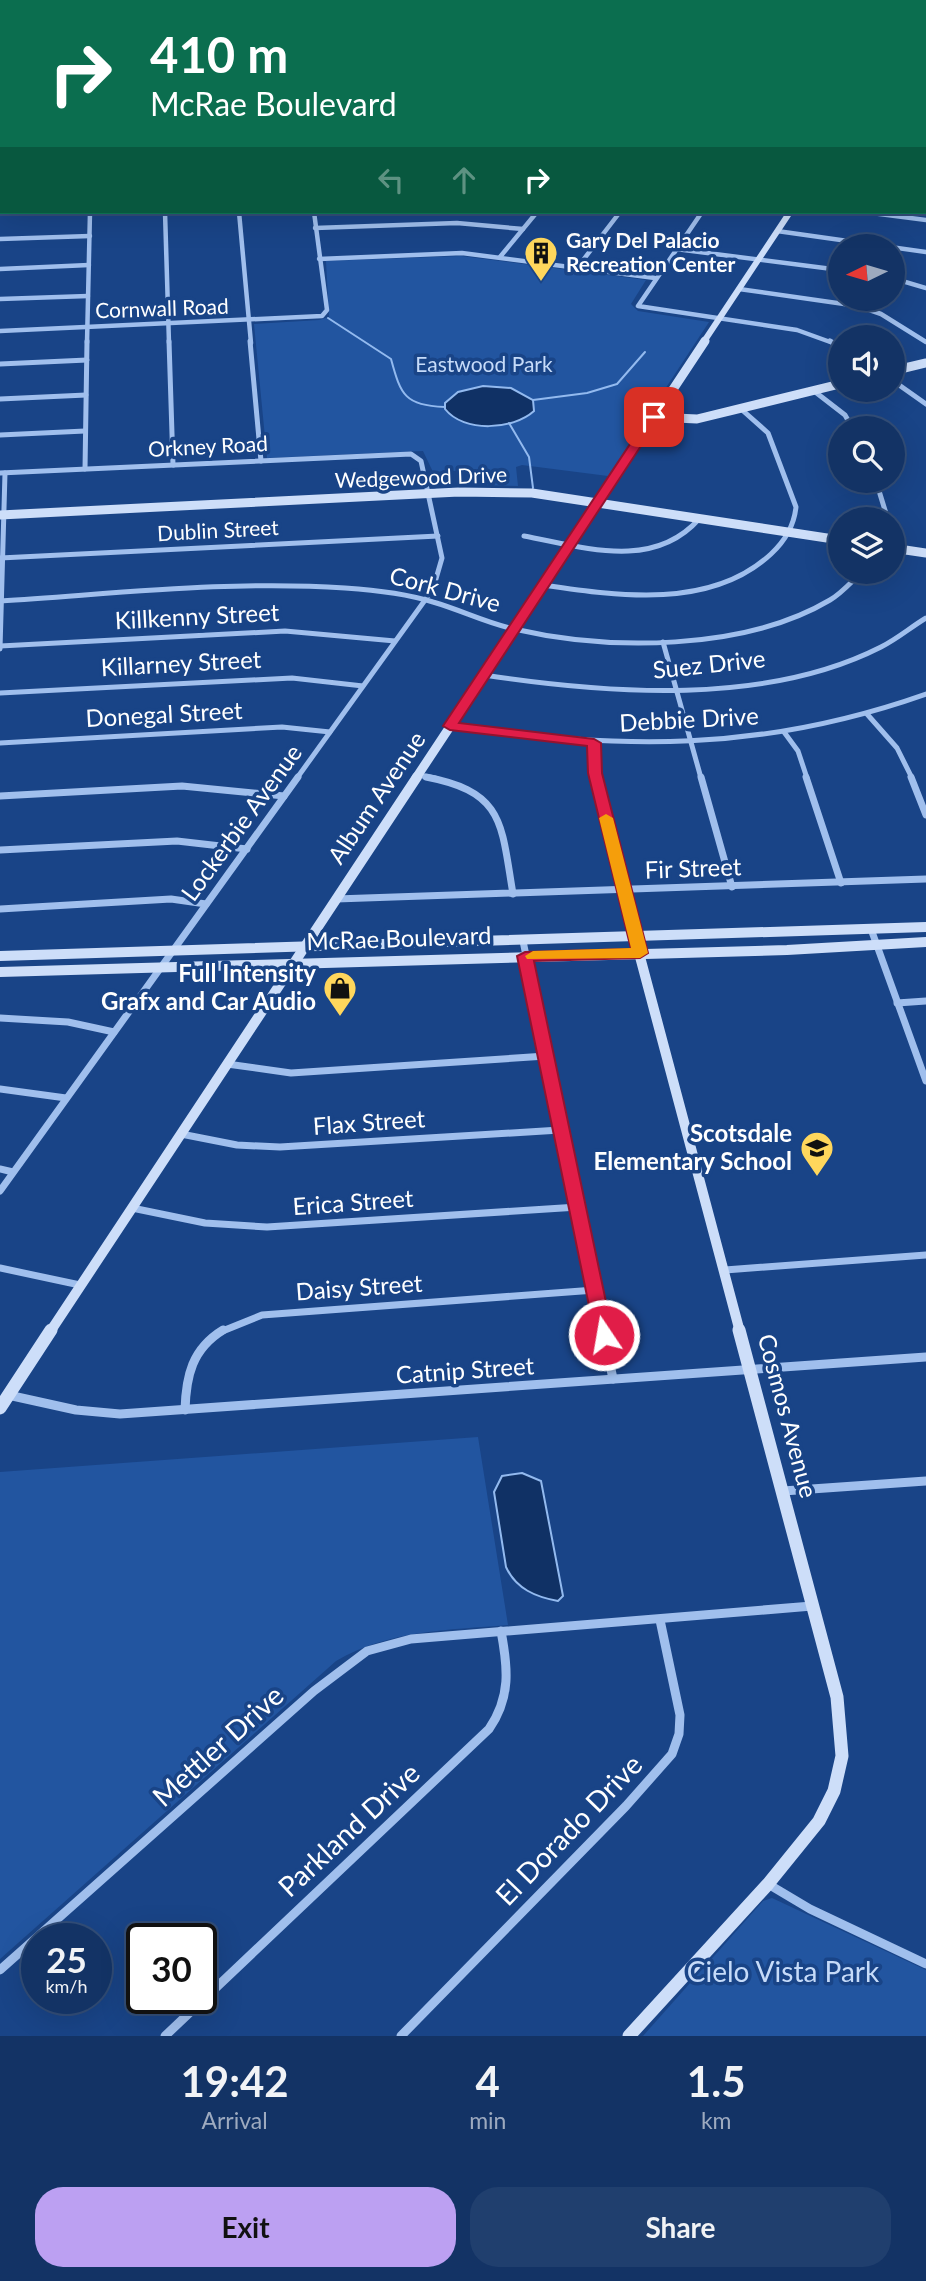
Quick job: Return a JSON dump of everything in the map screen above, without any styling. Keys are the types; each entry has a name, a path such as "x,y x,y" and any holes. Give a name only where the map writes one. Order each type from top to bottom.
{"street":[{"path":"85,469 90,214"},
{"path":"165,214 173,465"},
{"path":"239,214 261,461"},
{"path":"313,214 319,259 452,253 655,278"},
{"path":"499,257 535,214"},
{"path":"577,268 618,214"},
{"path":"701,214 638,306 807,332 828,342"},
{"name":"Album Avenue","path":"0,1408 789,214"},
{"path":"880,214 926,220"},
{"path":"316,229 457,223 523,229"},
{"path":"778,231 926,252"},
{"path":"0,239 90,236"},
{"path":"676,249 828,268"},
{"name":"Cornwall Road","path":"0,331 313,318 326,314 319,259"},
{"path":"0,269 89,265"},
{"path":"905,282 926,288"},
{"path":"739,289 858,306 881,314 926,342"},
{"path":"0,299 88,296"},
{"path":"0,364 87,360"},
{"path":"905,368 926,363"},
{"path":"654,417 685,421 828,387"},
{"path":"905,389 926,404"},
{"path":"814,391 846,416"},
{"path":"0,399 86,395"},
{"path":"543,585 641,596 699,589 758,566 772,555 796,517 794,498 768,433 741,409"},
{"path":"0,435 86,431"},
{"name":"Orkney Road","path":"2,473 403,454 417,457"},
{"name":"Lockerbie Avenue","path":"0,1191 426,600 442,566 429,494 421,461 417,457"},
{"path":"0,647 2,473"},
{"name":"Wedgewood Drive","path":"2,515 517,492 828,538"},
{"path":"524,536 623,550 653,549 683,539 699,519"},
{"name":"Dublin Street","path":"1,558 438,536"},
{"path":"905,550 926,553"},
{"name":"Cork Drive","path":"1,601 302,587 381,592 426,600 514,629 598,641 663,642 719,636 777,623 825,602 847,584"},
{"name":"Suez Drive","path":"484,675 570,687 676,690 760,681 822,667 889,641 926,618"},
{"name":"Killkenny Street","path":"0,647 285,631 395,641"},
{"path":"663,642 732,887"},
{"name":"Killarney Street","path":"0,693 278,678 363,686"},
{"name":"Debbie Drive","path":"450,726 594,743 691,743 784,732 867,714 926,694"},
{"path":"867,714 894,738 926,815"},
{"name":"Donegal Street","path":"0,743 282,727 330,732"},
{"path":"784,732 798,751 841,883"},
{"name":"Cosmos Avenue","path":"594,743 595,773 623,891 842,1716 842,1756 828,1806 808,1837 629,2036"},
{"path":"418,775 463,785 493,805 499,818 513,894"},
{"path":"0,796 182,786 284,796"},
{"path":"0,850 177,841 247,849"},
{"name":"Fir Street","path":"336,899 926,879"},
{"path":"0,909 161,899 206,904"},
{"name":"McRae Boulevard","path":"0,957 926,927"},
{"path":"870,929 926,1081"},
{"path":"523,941 560,1130 614,1379"},
{"name":"McRae Boulevard","path":"0,972 926,942"},
{"path":"422,944 422,960"},
{"path":"897,1003 926,1001"},
{"path":"0,1018 68,1022 114,1032"},
{"path":"228,1064 267,1072 291,1073 546,1056"},
{"path":"0,1089 66,1098"},
{"name":"Flax Street","path":"181,1135 237,1145 280,1147 560,1130"},
{"path":"0,1169 13,1172"},
{"name":"Erica Street","path":"132,1209 205,1223 267,1227 578,1207"},
{"path":"725,1270 926,1255"},
{"path":"0,1268 80,1285"},
{"name":"Daisy Street","path":"185,1410 186,1373 203,1346 223,1330 262,1315 595,1290"},
{"name":"Catnip Street","path":"8,1395 98,1413 185,1410 926,1357"},
{"path":"783,1491 926,1481"},
{"name":"Mettler Drive","path":"0,1970 354,1658 381,1646 411,1639 813,1606"},
{"name":"El Dorado Drive","path":"401,2036 626,1806 671,1754 679,1734 680,1715 660,1620"},
{"name":"Parkland Drive","path":"165,2036 489,1729 509,1692 501,1631"},
{"path":"768,1884 810,1909 926,1964"}],"green space":[{"name":"Eastwood Park","path":"461,256 646,280 631,304 638,311 709,322 608,476 522,465 516,467 518,486 476,485 473,470 433,472 423,451 267,458 254,324 329,317 326,261"},
{"path":"478,1437 508,1625 441,1630 398,1637 356,1651 336,1661 41,1923 21,1923 21,1940 0,1959 0,1472"},
{"name":"Cielo Vista Park","path":"772,1898 926,1970 926,2036 643,2036 763,1901"}],"shaded area":[{"path":"483,386 511,388 533,400 534,411 514,422 489,426 464,422 445,409 445,403 458,392"},
{"path":"522,1473 541,1481 563,1596 558,1601 528,1591 515,1581 506,1567 494,1492 502,1476"}],"waterway":[{"path":"328,318 391,359 402,390 413,401 445,407"},
{"path":"533,400 587,393 617,384 645,352"},
{"path":"509,423 529,457 533,488"}],"slow traffic":[{"path":"533,956 640,953 606,818"}],"place":[{"name":"Gary Del Palacio Recreation Center","path":"541,283"},
{"name":"Full Intensity Grafx and Car Audio","path":"340,1018"},
{"name":"Scotsdale Elementary School","path":"817,1178"}],"route":[{"path":"604,1335 525,956 640,953 595,773 592,758 594,743 450,726 654,417"}]}
